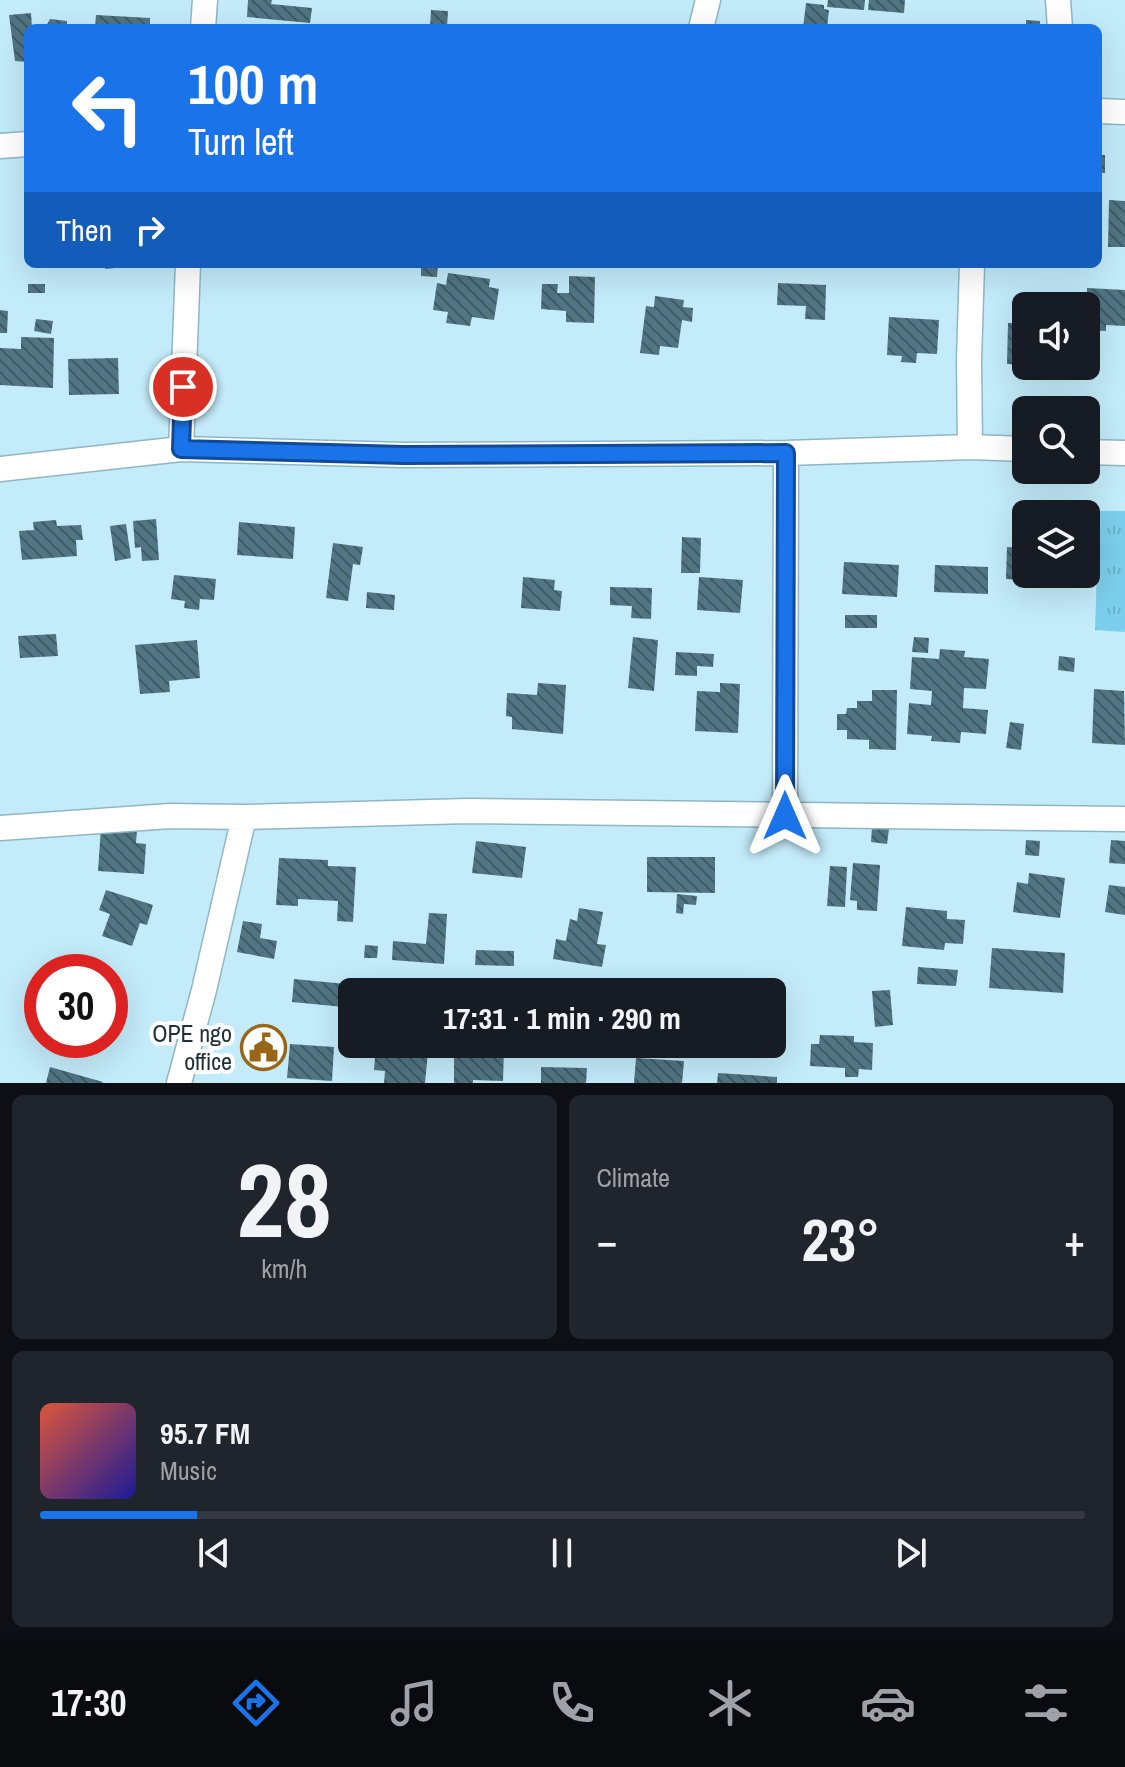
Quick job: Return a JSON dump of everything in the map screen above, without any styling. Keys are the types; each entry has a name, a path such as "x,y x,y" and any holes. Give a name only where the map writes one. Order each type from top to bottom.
{"street":[{"path":"203,24 205,0"},
{"path":"702,24 708,0"},
{"path":"1058,0 1060,24"},
{"path":"1102,111 1125,112"},
{"path":"0,146 24,144"},
{"path":"181,449 188,268"},
{"path":"970,447 972,268"},
{"path":"0,469 181,449 404,455 1012,448"},
{"path":"1100,452 1125,453"},
{"path":"785,816 786,453"},
{"path":"0,828 170,816 468,811 1125,819"},
{"path":"179,1083 244,817"}],"green space":[{"path":"1100,511 1125,511 1125,632 1095,630 1096,588 1100,588"}],"building":[{"path":"248,0 272,0 271,4 312,8 310,23 247,17"},
{"path":"828,0 865,0 864,10 827,7"},
{"path":"869,0 905,0 904,13 868,10"},
{"path":"806,3 824,5 824,9 829,10 827,24 803,24"},
{"path":"431,10 448,11 447,24 430,24"},
{"path":"31,13 32,24 24,24 24,62 15,61 9,15"},
{"path":"96,15 150,18 150,24 95,24"},
{"path":"50,19 67,21 67,24 47,24"},
{"path":"1026,20 1040,21 1040,24 1026,24"},
{"path":"1102,155 1105,155 1105,173 1102,173"},
{"path":"1109,200 1125,201 1125,247 1108,247"},
{"path":"421,268 438,268 437,277 421,276"},
{"path":"448,273 490,279 489,287 499,289 494,320 472,317 470,326 446,323 448,312 433,310 437,283 446,285"},
{"path":"569,276 595,277 594,323 566,322 566,311 541,309 542,284 558,284 557,293 569,293"},
{"path":"778,283 826,285 825,320 805,319 806,306 777,305"},
{"path":"28,284 45,284 45,293 28,293"},
{"path":"1087,288 1125,290 1125,326 1106,325 1106,331 1100,331 1100,292 1087,292"},
{"path":"655,296 684,300 683,307 693,308 692,322 682,320 678,348 660,346 659,355 640,353 646,306 654,307"},
{"path":"0,310 8,311 7,333 0,333"},
{"path":"889,317 939,320 937,354 917,353 916,363 901,362 902,356 887,355"},
{"path":"36,319 53,321 51,334 34,331"},
{"path":"1008,323 1012,323 1012,364 1007,364"},
{"path":"21,337 54,338 53,388 0,385 0,348 21,349"},
{"path":"118,358 119,394 69,395 68,359"},
{"path":"156,519 159,560 142,561 141,547 135,548 133,521"},
{"path":"56,520 57,526 81,525 83,540 76,540 77,556 22,560 19,531 34,530 33,522"},
{"path":"239,522 295,527 293,559 237,555"},
{"path":"126,524 131,558 115,561 110,526"},
{"path":"682,537 701,538 700,573 681,573"},
{"path":"333,543 363,547 360,565 353,564 348,601 326,598"},
{"path":"1007,547 1012,547 1012,579 1006,579"},
{"path":"844,562 899,565 897,597 842,594"},
{"path":"935,565 988,567 988,594 934,592"},
{"path":"174,575 216,579 214,600 200,599 199,610 184,608 185,601 171,599"},
{"path":"523,577 555,580 554,590 562,591 560,611 521,608"},
{"path":"699,577 743,580 740,613 697,610"},
{"path":"610,587 652,588 651,619 631,618 632,606 610,605"},
{"path":"367,592 395,595 394,610 366,608"},
{"path":"845,615 877,615 877,628 845,628"},
{"path":"56,634 58,656 20,658 18,636"},
{"path":"633,637 658,640 654,691 628,688"},
{"path":"914,637 929,638 928,653 912,652"},
{"path":"197,640 200,678 169,681 170,692 140,694 135,645"},
{"path":"940,649 965,651 964,657 989,659 986,689 964,688 963,708 988,710 986,734 961,732 960,743 931,741 932,736 907,734 909,703 931,705 932,691 910,689 912,657 939,659"},
{"path":"676,652 714,654 713,667 697,666 697,676 675,675"},
{"path":"1059,656 1075,658 1074,672 1058,670"},
{"path":"538,683 566,685 563,734 512,729 512,717 506,716 507,693 537,695"},
{"path":"720,683 740,684 738,733 695,731 697,691 720,692"},
{"path":"1094,689 1124,691 1125,745 1092,743"},
{"path":"872,690 897,690 896,750 869,749 869,740 847,739 847,730 837,730 837,714 846,714 847,708 857,708 857,701 872,701"},
{"path":"1010,722 1024,724 1021,750 1006,748"},
{"path":"101,827 137,830 136,843 146,844 144,874 98,871"},
{"path":"872,827 889,829 887,844 871,842"},
{"path":"1026,840 1040,841 1039,856 1025,855"},
{"path":"1111,840 1125,841 1125,864 1109,863"},
{"path":"476,841 526,847 522,878 472,873"},
{"path":"647,857 715,857 715,893 647,892"},
{"path":"279,858 328,860 328,866 356,867 353,922 337,921 338,901 298,899 298,906 276,905"},
{"path":"853,863 880,865 877,911 857,910 857,901 850,900"},
{"path":"830,866 847,867 845,907 827,906"},
{"path":"1029,873 1065,878 1060,918 1013,912 1017,882 1028,884"},
{"path":"1109,885 1125,887 1125,915 1105,912"},
{"path":"106,890 153,905 147,925 140,923 132,946 102,936 110,914 99,910"},
{"path":"677,894 697,896 696,905 684,904 683,914 676,913"},
{"path":"906,907 947,911 947,919 965,920 963,944 945,943 944,950 902,946"},
{"path":"579,908 603,912 597,944 606,945 602,967 553,959 556,939 566,941 570,919 577,921"},
{"path":"429,913 447,914 444,964 392,960 393,941 426,944"},
{"path":"243,921 262,924 260,938 277,941 274,959 237,952"},
{"path":"365,945 378,946 377,958 364,958"},
{"path":"992,948 1065,953 1063,993 989,988"},
{"path":"476,950 514,951 514,966 475,965"},
{"path":"918,967 958,970 956,986 917,984"},
{"path":"294,979 338,983 338,1006 292,1002"},
{"path":"890,990 893,1025 875,1027 872,991"},
{"path":"820,1035 854,1036 854,1042 873,1043 872,1070 859,1069 858,1077 845,1077 845,1068 810,1066 811,1044 819,1044"},
{"path":"290,1044 334,1047 332,1081 287,1078"},
{"path":"375,1058 427,1058 425,1083 384,1083 385,1071 374,1070"},
{"path":"454,1058 504,1058 503,1081 454,1083"},
{"path":"636,1058 684,1061 682,1083 634,1083"},
{"path":"50,1067 103,1082 46,1083"},
{"path":"541,1067 587,1068 586,1083 541,1083"},
{"path":"718,1073 777,1077 777,1083 717,1083"}],"place":[{"name":"OPE ngo office","path":"263,1047"}],"route":[{"path":"183,387 181,449 404,455 786,453 785,816"}]}
